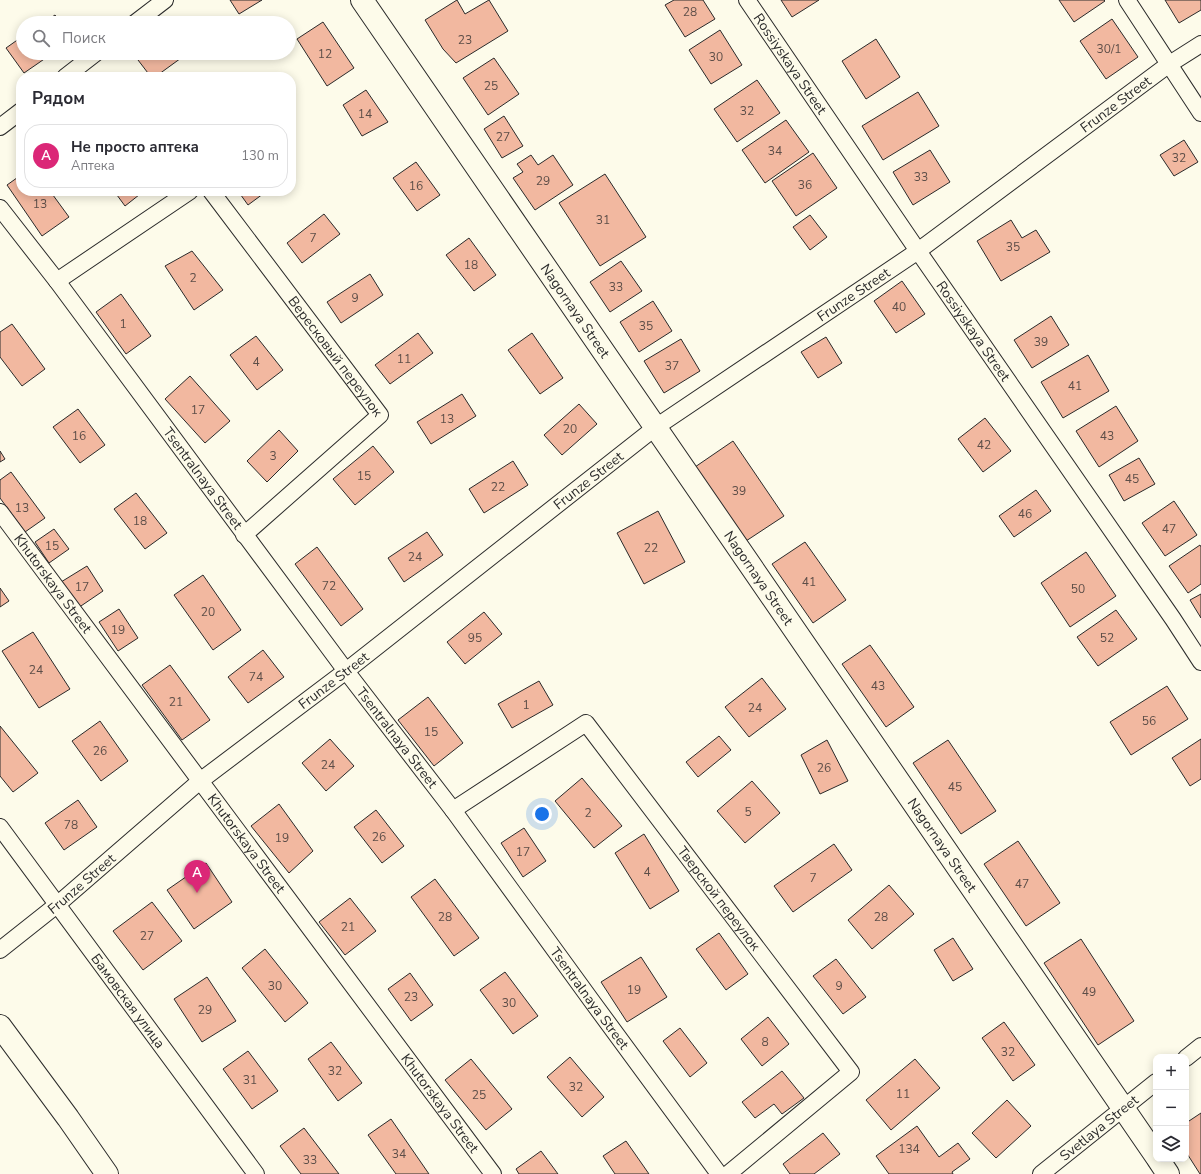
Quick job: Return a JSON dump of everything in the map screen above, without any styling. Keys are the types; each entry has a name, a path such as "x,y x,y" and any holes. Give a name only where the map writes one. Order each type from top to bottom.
{"street":[{"path":"144,16 164,0"},
{"name":"Nagornaya Street","path":"362,0 1124,1107 1153,1151"},
{"name":"Rossiyskaya Street","path":"747,0 918,251 1173,619 1201,662"},
{"path":"1127,0 1168,65 1201,113"},
{"name":"Frunze Street","path":"0,950 58,904 200,781 346,671 656,427 918,251 1168,65 1201,44"},
{"path":"71,72 87,60"},
{"path":"0,127 16,115"},
{"path":"57,281 183,196"},
{"name":"Вересковый переулок","path":"215,196 380,415 244,535"},
{"name":"Tsentralnaya Street","path":"0,208 57,281 346,671 453,810 720,1174"},
{"name":"Khutorskaya Street","path":"0,512 493,1174"},
{"name":"Тверской переулок","path":"453,810 586,723 852,1072 728,1174"},
{"name":"Бамовская улица","path":"0,827 256,1174"},
{"path":"0,1026 68,1118 107,1174"},
{"path":"1189,1056 1201,1046"},
{"name":"Svetlaya Street","path":"1041,1174 1153,1084"},
{"path":"1160,1162 1168,1174"}],"building":[{"path":"230,0 262,0 239,14"},
{"path":"457,0 465,14 489,0 508,31 456,63 443,49 425,20"},
{"path":"674,0 703,0 715,19 685,37 665,5"},
{"path":"781,0 819,0 792,17"},
{"path":"1059,0 1104,0 1105,1 1074,22"},
{"path":"1165,0 1201,0 1201,10 1179,23"},
{"path":"1112,19 1138,57 1106,79 1080,41"},
{"path":"323,22 354,68 327,86 297,39"},
{"path":"720,30 742,65 711,84 689,50"},
{"path":"876,39 900,77 866,99 842,61"},
{"path":"16,41 16,60 43,60 23,72 6,48"},
{"path":"494,58 519,94 488,115 463,78"},
{"path":"138,60 178,60 162,72 147,72"},
{"path":"757,80 780,113 737,142 714,109"},
{"path":"366,90 388,122 362,136 343,105"},
{"path":"918,92 939,126 883,160 862,126"},
{"path":"504,116 523,146 502,158 484,129"},
{"path":"786,120 809,152 765,183 742,150"},
{"path":"1184,140 1198,162 1174,176 1160,155"},
{"path":"930,150 950,182 913,205 893,172"},
{"path":"813,153 837,188 796,216 772,181"},
{"path":"531,155 538,165 553,155 573,185 535,210 513,178 523,172 517,164"},
{"path":"416,162 440,195 417,211 393,178"},
{"path":"605,174 646,237 600,266 559,203"},
{"path":"16,179 16,196 54,196 69,217 42,236 7,185"},
{"path":"118,196 138,196 125,206"},
{"path":"242,196 260,196 248,205"},
{"path":"324,214 340,234 302,263 287,243"},
{"path":"810,215 827,237 810,250 793,227"},
{"path":"1011,220 1022,238 1036,230 1050,252 1001,281 977,241"},
{"path":"469,238 496,275 474,291 446,255"},
{"path":"192,251 223,290 194,310 165,266"},
{"path":"621,261 642,291 610,312 590,282"},
{"path":"370,274 383,295 341,323 327,302"},
{"path":"902,281 925,314 896,333 874,301"},
{"path":"121,294 151,336 126,354 96,312"},
{"path":"653,301 672,331 639,352 620,322"},
{"path":"1051,316 1069,345 1032,368 1014,340"},
{"path":"12,324 45,369 22,386 0,357 0,332"},
{"path":"418,333 433,353 390,384 375,365"},
{"path":"532,333 563,378 540,394 508,350"},
{"path":"256,336 283,370 257,390 230,355"},
{"path":"826,337 842,363 818,378 801,352"},
{"path":"681,339 700,371 664,393 644,361"},
{"path":"1088,355 1109,391 1063,418 1041,382"},
{"path":"190,376 230,421 205,443 165,399"},
{"path":"462,394 476,416 431,444 417,422"},
{"path":"579,404 597,424 562,455 544,435"},
{"path":"1116,406 1138,441 1099,467 1076,431"},
{"path":"78,409 105,445 80,463 53,427"},
{"path":"985,418 1011,451 983,472 958,439"},
{"path":"279,430 298,451 267,482 247,461"},
{"path":"733,441 784,516 746,541 695,467"},
{"path":"373,446 394,472 355,505 333,479"},
{"path":"0,451 5,459 0,462"},
{"path":"1139,458 1155,484 1124,501 1109,475"},
{"path":"513,461 528,485 484,513 469,489"},
{"path":"11,472 45,518 25,532 0,498 0,480"},
{"path":"1036,490 1051,511 1014,537 999,516"},
{"path":"136,493 167,533 145,549 114,509"},
{"path":"1174,501 1197,535 1165,556 1142,523"},
{"path":"658,511 685,562 644,584 617,533"},
{"path":"54,529 69,549 49,563 35,542"},
{"path":"427,532 443,555 404,582 388,558"},
{"path":"805,542 846,600 813,623 772,564"},
{"path":"1200,545 1201,584 1188,593 1169,566"},
{"path":"317,547 363,609 341,626 295,564"},
{"path":"1086,552 1116,596 1070,627 1041,583"},
{"path":"87,566 103,591 78,608 61,582"},
{"path":"203,575 241,630 213,650 174,595"},
{"path":"0,588 9,601 0,607"},
{"path":"1201,594 1201,618 1190,600"},
{"path":"119,609 138,638 118,651 99,622"},
{"path":"1116,610 1137,639 1098,666 1077,637"},
{"path":"484,612 502,634 465,664 447,642"},
{"path":"33,632 70,689 39,708 2,651"},
{"path":"870,645 914,707 886,727 842,664"},
{"path":"263,650 284,677 248,703 228,677"},
{"path":"170,665 210,720 182,740 142,685"},
{"path":"762,678 786,709 749,737 725,707"},
{"path":"539,681 553,705 512,728 498,704"},
{"path":"1167,686 1188,719 1131,755 1110,722"},
{"path":"428,697 463,743 434,766 398,720"},
{"path":"100,721 128,761 101,781 72,741"},
{"path":"0,726 38,773 13,792 0,776"},
{"path":"719,736 731,750 698,777 686,762"},
{"path":"330,739 354,766 326,791 302,763"},
{"path":"1201,739 1201,779 1190,786 1172,758"},
{"path":"827,740 848,781 820,794 801,755"},
{"path":"948,740 996,811 961,834 913,763"},
{"path":"582,778 622,826 594,848 555,801"},
{"path":"752,781 780,813 745,843 717,811"},
{"path":"78,800 97,827 64,850 45,823"},
{"path":"279,804 313,851 289,873 251,826"},
{"path":"376,810 404,846 382,863 354,827"},
{"path":"524,828 546,861 523,877 501,843"},
{"path":"644,834 679,891 650,909 615,853"},
{"path":"1018,841 1060,903 1026,926 984,864"},
{"path":"834,844 852,870 793,912 774,886"},
{"path":"206,863 232,902 194,929 167,890"},
{"path":"435,879 479,938 454,956 411,897"},
{"path":"889,885 914,914 872,949 848,920"},
{"path":"350,898 376,931 345,955 319,922"},
{"path":"152,902 182,941 143,970 113,931"},
{"path":"719,933 748,974 726,990 696,949"},
{"path":"953,938 973,969 953,981 934,950"},
{"path":"1081,939 1134,1021 1098,1045 1044,963"},
{"path":"265,949 308,1003 285,1022 242,968"},
{"path":"641,957 667,997 627,1022 601,982"},
{"path":"836,959 866,997 843,1014 813,976"},
{"path":"505,972 538,1016 513,1034 480,990"},
{"path":"410,973 433,1005 411,1021 388,989"},
{"path":"207,977 236,1021 202,1042 174,999"},
{"path":"768,1017 789,1044 762,1066 741,1039"},
{"path":"1004,1022 1035,1065 1013,1081 982,1038"},
{"path":"680,1028 707,1063 690,1077 663,1041"},
{"path":"331,1042 362,1083 338,1101 308,1059"},
{"path":"248,1051 278,1091 252,1109 223,1069"},
{"path":"570,1057 604,1097 582,1117 547,1077"},
{"path":"471,1059 512,1109 486,1130 445,1080"},
{"path":"915,1059 940,1088 891,1130 866,1100"},
{"path":"782,1071 804,1098 782,1114 774,1104 755,1118 742,1102"},
{"path":"1007,1100 1031,1126 996,1158 972,1133"},
{"path":"1201,1113 1201,1174 1189,1157 1189,1121"},
{"path":"391,1119 429,1174 396,1174 368,1135"},
{"path":"917,1126 939,1157 958,1143 970,1159 952,1172 953,1174 889,1174 876,1156"},
{"path":"304,1128 339,1174 301,1174 280,1146"},
{"path":"823,1133 840,1154 814,1174 790,1174 783,1164"},
{"path":"626,1141 649,1174 615,1174 603,1156"},
{"path":"541,1151 558,1174 519,1174 516,1169"}],"place":[{"name":"Не просто аптека","path":"197,893"}]}
